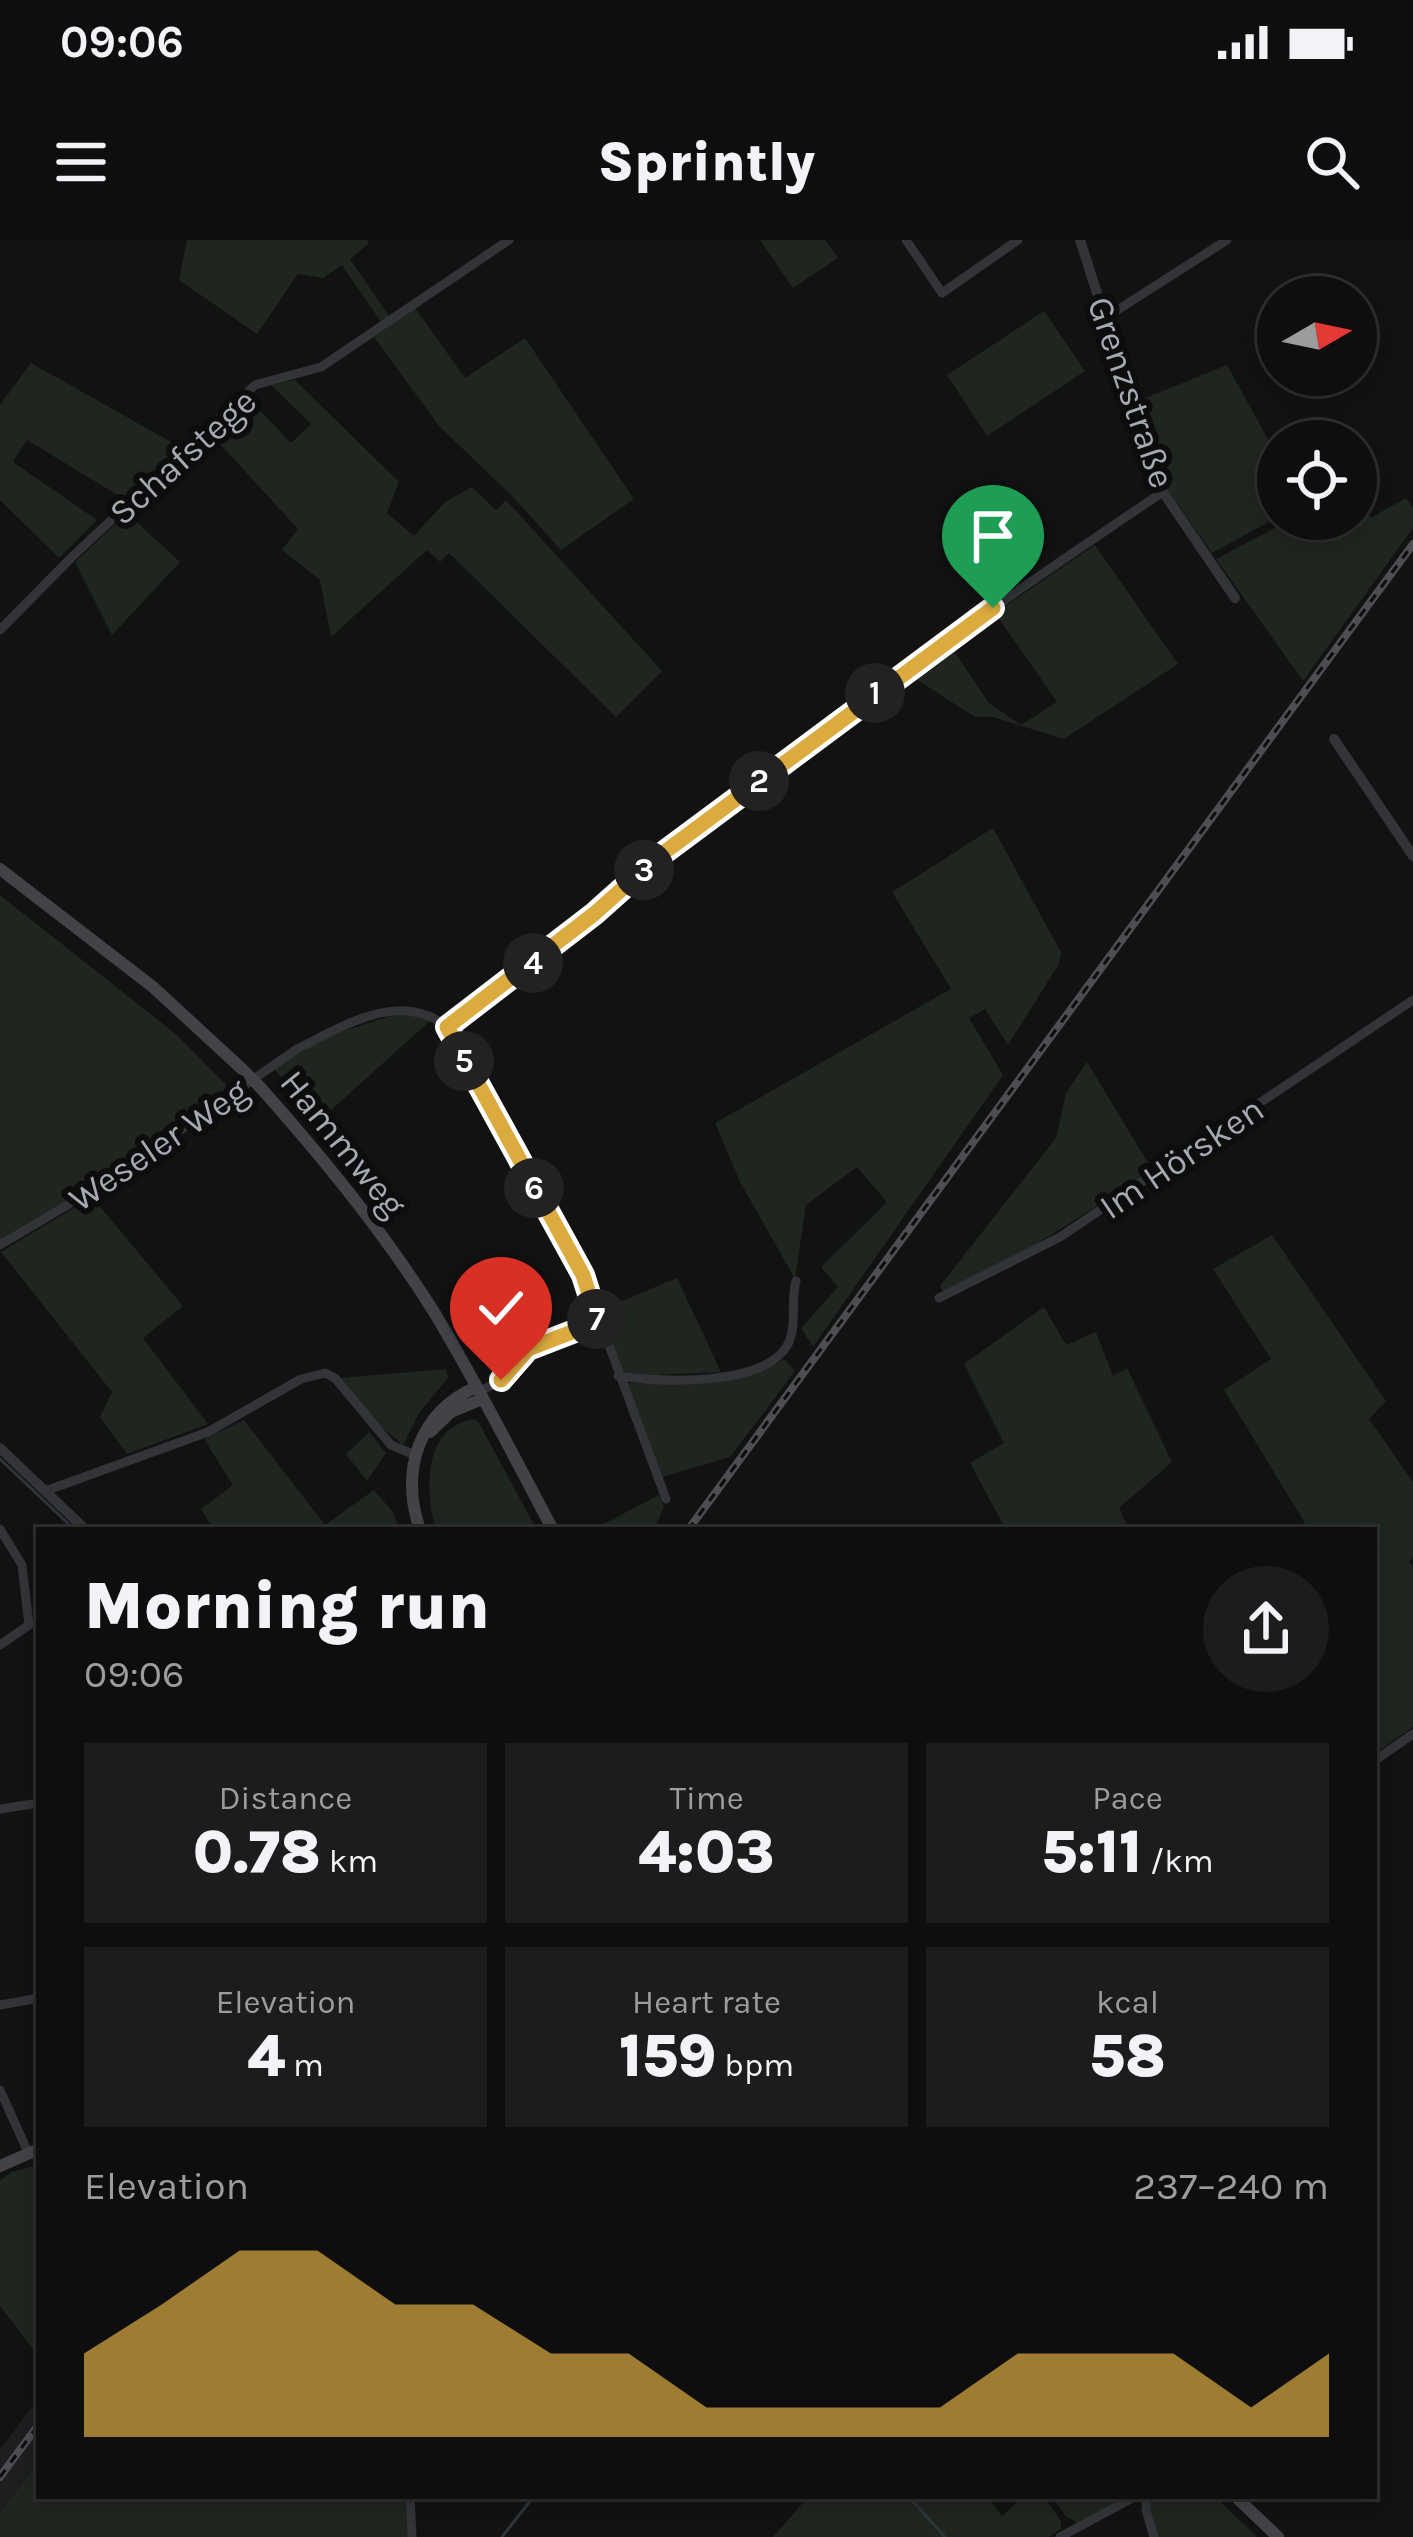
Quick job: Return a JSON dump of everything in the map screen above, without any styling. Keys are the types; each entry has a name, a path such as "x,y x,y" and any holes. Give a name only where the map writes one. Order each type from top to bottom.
{"main road":[{"name":"Hammweg","path":"0,869 153,987 260,1087 330,1166 395,1254 479,1392 551,1527"},
{"path":"419,1527 411,1480 416,1451 451,1412 479,1392"},
{"path":"0,2166 33,2151"},
{"path":"1237,2499 1278,2537"}],"street":[{"name":"Schafstege","path":"0,630 256,385 321,367 508,240"},
{"path":"906,240 942,293 1018,240"},
{"name":"Grenzstraße","path":"1080,240 1163,492 1235,598"},
{"path":"1105,318 1227,240"},
{"path":"666,1499 583,1275 447,1027 594,914 658,857 907,668 1163,492"},
{"path":"1334,739 1413,856"},
{"name":"Im Hörsken","path":"939,1298 1060,1238 1413,1000"},
{"name":"Weseler Weg","path":"0,1245 98,1187 297,1049 329,1033 404,1009 434,1016 447,1027"},
{"path":"618,1376 692,1380 769,1363 791,1336 796,1282"},
{"path":"479,1392 501,1380 528,1349 598,1322"},
{"path":"48,1490 208,1432 302,1379 325,1373 335,1378 391,1445 416,1451"},
{"path":"0,1448 83,1527"},
{"path":"0,1528 22,1565 29,1625 0,1645"},
{"path":"1377,1759 1413,1734"},
{"path":"0,1809 36,1803"},
{"path":"0,2005 36,1999"},
{"path":"0,2090 33,2151"},
{"path":"410,2499 412,2537"},
{"path":"1060,2537 1130,2499"},
{"path":"1147,2499 1145,2510 1154,2537"}],"shaded area":[{"path":"187,240 367,240 350,259 389,316 381,322 342,265 323,278 298,274 257,334 179,280"},
{"path":"760,240 825,240 838,258 793,288"},
{"path":"415,308 465,378 525,338 634,499 561,550 439,426 374,337"},
{"path":"1044,311 1085,371 987,436 947,375"},
{"path":"31,363 180,447 124,499 27,440 13,462 97,520 59,558 0,500 0,405"},
{"path":"1227,365 1257,420 1257,528 1212,553 1165,486 1138,401"},
{"path":"295,380 399,482 387,513 414,536 445,502 472,487 496,510 506,500 662,671 616,717 449,553 440,562 427,550 331,637 320,580 282,550 298,529 211,434 250,400 291,443 311,424 271,385"},
{"path":"1406,498 1413,508 1413,528 1303,681 1216,559 1257,537 1377,540 1377,514"},
{"path":"127,513 180,562 112,635 75,562"},
{"path":"1095,545 1178,664 1064,739 993,717 975,717 908,674 948,642 989,703 1021,725 1057,702 995,613"},
{"path":"993,828 1061,952 1059,964 1008,1045 985,1009 969,1018 1003,1075 813,1347 801,1328 838,1287 821,1267 887,1202 857,1167 806,1205 795,1279 740,1182 715,1123 951,989 892,892"},
{"path":"0,895 177,1035 228,1087 100,1181 0,1240"},
{"path":"404,1012 430,1021 320,1120 273,1068 331,1035"},
{"path":"1087,1062 1153,1171 1014,1258 943,1292 940,1286 1056,1138 1066,1093"},
{"path":"92,1197 183,1306 143,1338 208,1424 127,1454 100,1417 112,1392 1,1252"},
{"path":"1272,1235 1386,1401 1369,1419 1413,1482 1413,1557 1409,1561 1413,1567 1413,1727 1377,1752 1377,1527 1307,1527 1224,1390 1271,1359 1213,1269"},
{"path":"677,1278 721,1372 622,1372 598,1311"},
{"path":"1044,1307 1066,1345 1096,1332 1113,1376 1127,1368 1172,1462 1119,1508 1128,1527 1004,1527 970,1463 1004,1443 964,1364"},
{"path":"784,1359 795,1371 730,1457 662,1477 626,1383 727,1380"},
{"path":"446,1369 448,1378 419,1413 403,1445 378,1424 340,1378"},
{"path":"475,1419 479,1423 535,1527 435,1527 430,1498 432,1463 436,1447 458,1424"},
{"path":"244,1420 325,1525 374,1490 399,1527 212,1527 201,1509 233,1485 204,1439"},
{"path":"369,1432 386,1453 367,1481 346,1454"},
{"path":"659,1495 664,1507 655,1527 598,1527"},
{"path":"36,2165 36,2353 0,2306 0,2180"},
{"path":"36,2401 36,2464 0,2513 0,2450"},
{"path":"36,2464 36,2499 405,2499 408,2537 0,2537 0,2513"},
{"path":"806,2499 990,2499 1002,2516 1022,2499 1046,2499 1061,2521 1061,2529 1049,2537 773,2537"},
{"path":"1054,2499 1121,2499 1078,2523 1066,2517"},
{"path":"1153,2499 1218,2499 1257,2537 1158,2537 1149,2503"}],"waterway":[{"path":"0,1459 72,1527"},
{"path":"502,2537 532,2499"},
{"path":"911,2499 945,2537"}],"railway":[{"path":"690,1527 1413,544"},
{"path":"0,2477 36,2428"}],"route":[{"path":"501,1380 528,1349 598,1322 583,1275 447,1027 594,914 658,857 993,608"}]}
